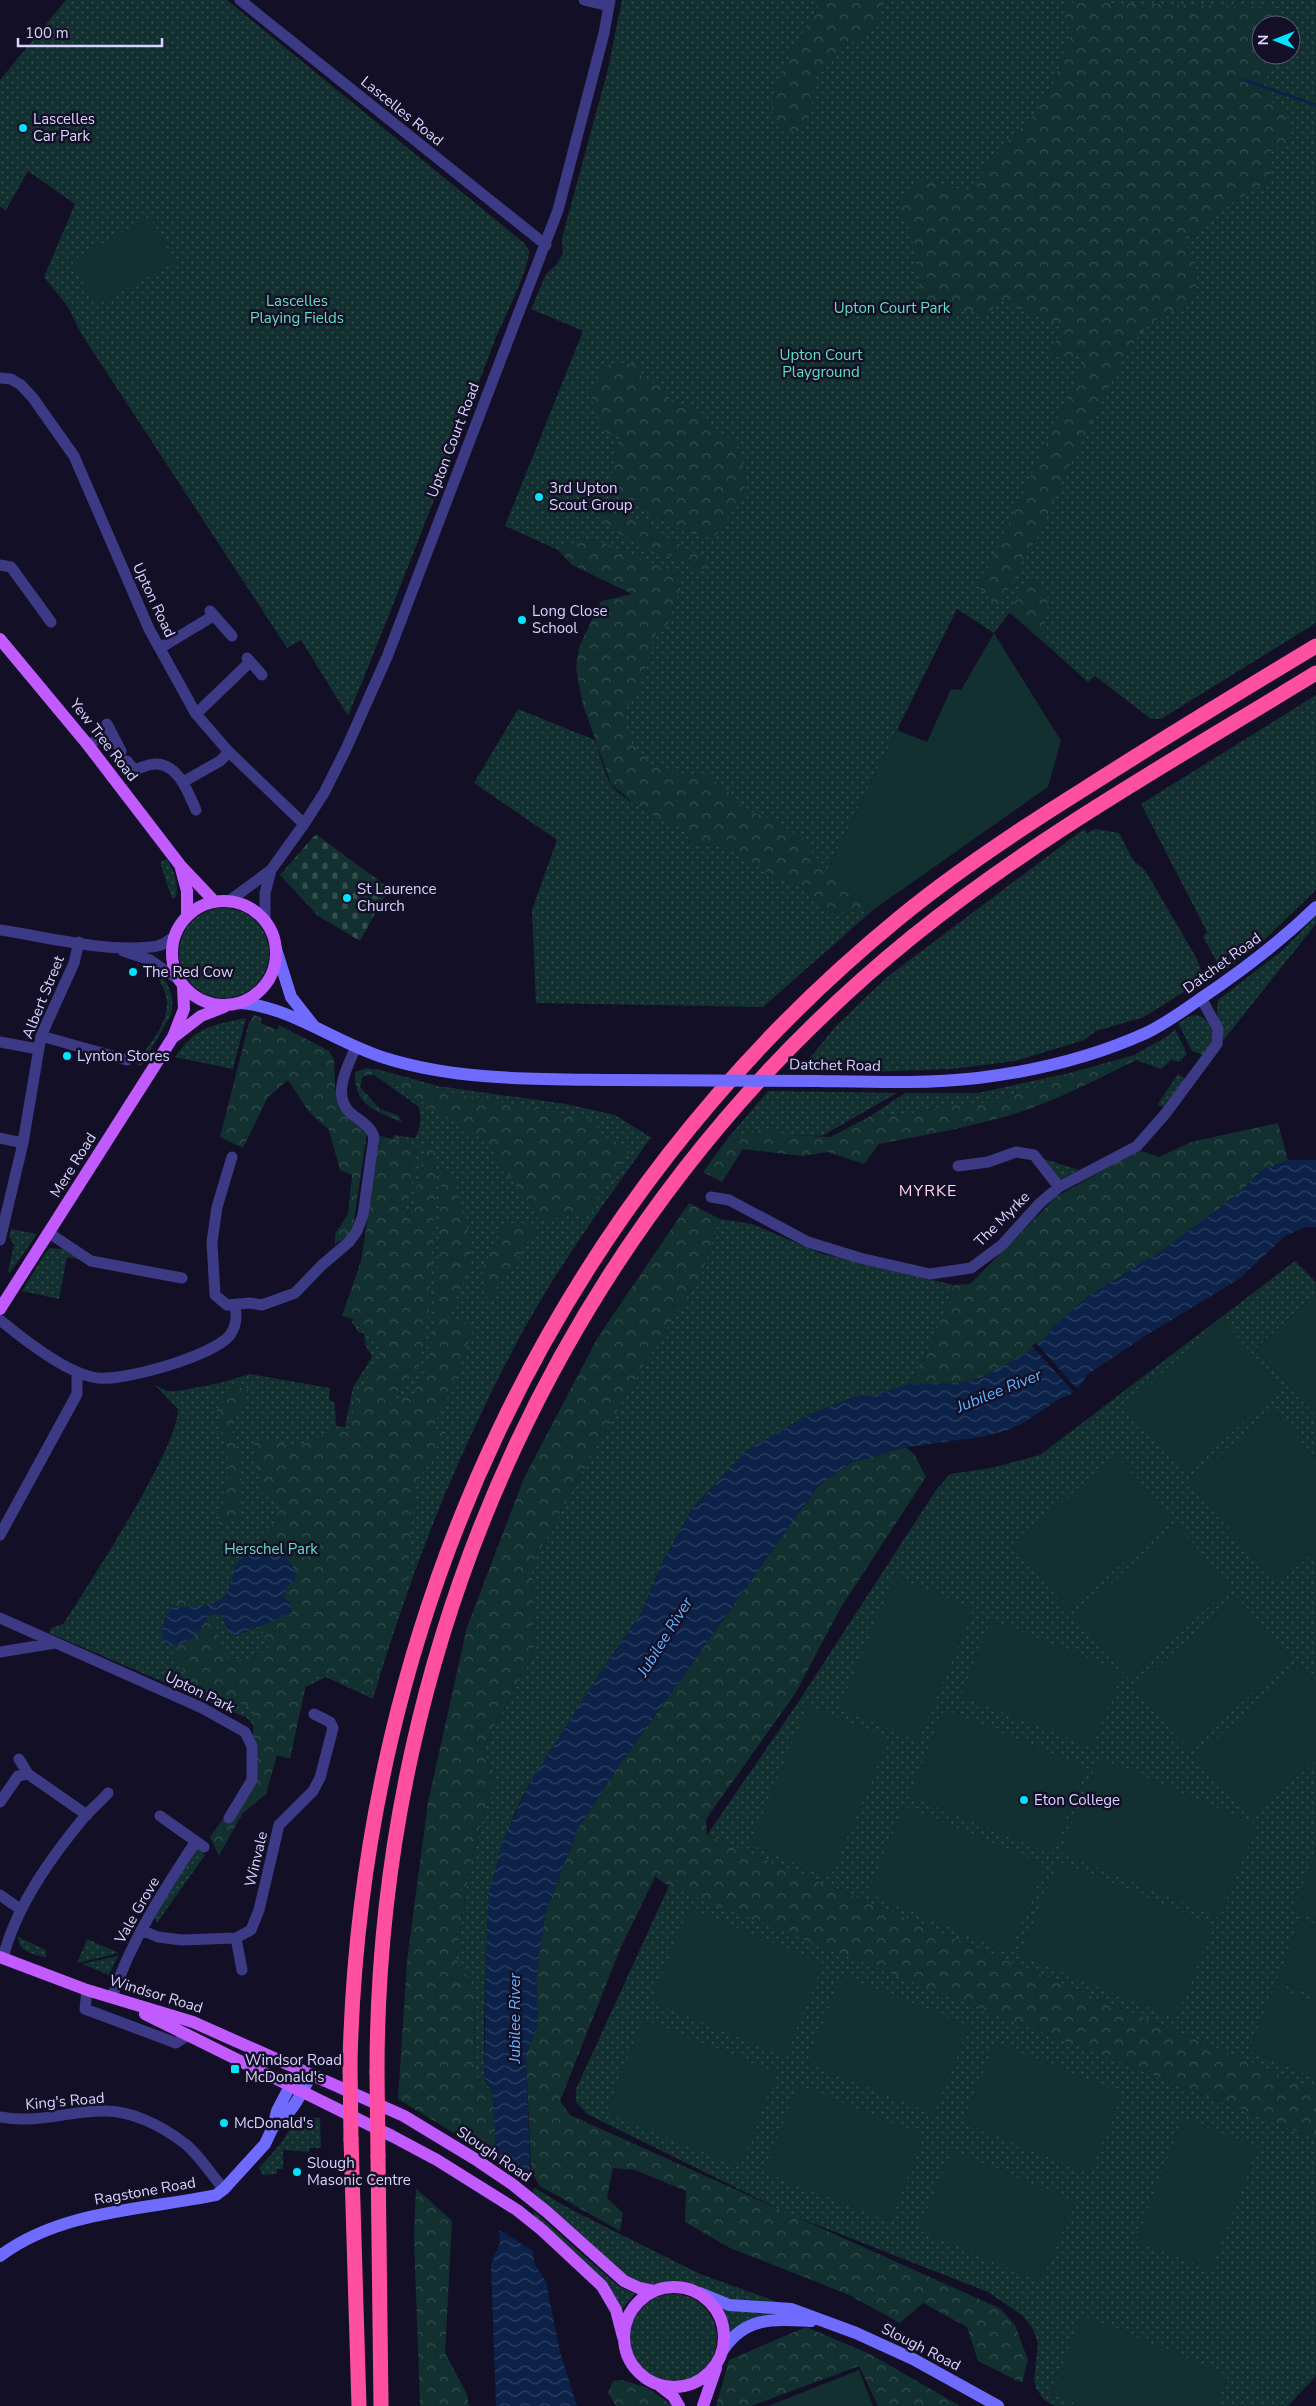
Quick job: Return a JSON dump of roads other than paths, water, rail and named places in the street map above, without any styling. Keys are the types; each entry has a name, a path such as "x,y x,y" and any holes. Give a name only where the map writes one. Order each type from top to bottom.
{"highway":[{"path":"359,2406 350,2063 354,1971 363,1887 387,1754 410,1661 453,1533 491,1444 537,1354 608,1236 686,1132 756,1052 820,987 897,920 972,862 1033,821 1316,646"},
{"path":"381,2406 377,2072 379,1973 388,1874 406,1772 434,1660 462,1571 515,1444 540,1393 613,1270 669,1190 754,1087 814,1024 878,966 995,874 1086,814 1316,673"}],"main road":[{"name":"Yew Tree Road","path":"0,639 88,746 180,864 215,902"},
{"name":"Yew Tree Road","path":"180,864 187,891 188,916"},
{"path":"229,901 242,904 255,911 266,922 276,949 270,977 252,998 201,1016 173,1037 184,1008 181,983 173,966 172,951 175,936 188,916 200,907 215,902 229,901"},
{"name":"Datchet Road","path":"240,1003 268,1007 356,1047 400,1063 446,1071 533,1078 615,1080 819,1082 951,1080 1027,1070 1086,1055 1130,1039 1168,1021 1266,952 1316,907"},
{"name":"Datchet Road","path":"276,949 290,997 314,1027"},
{"path":"181,983 202,1001 226,1006"},
{"name":"Mere Road","path":"0,1309 173,1037"},
{"name":"Windsor Road","path":"2,1957 87,1990 193,2022 299,2069"},
{"path":"112,1997 291,2084 437,2160 517,2210 542,2230 602,2286 616,2310 630,2364 641,2376 660,2386 673,2396 679,2406"},
{"name":"Slough Road","path":"299,2069 404,2116 475,2158 547,2212 619,2277 632,2285 654,2291"},
{"name":"Ragstone Road","path":"0,2256 33,2235 79,2220 216,2195 224,2189 264,2144 273,2127 277,2110 299,2069"},
{"name":"Ragstone Road","path":"273,2127 283,2120 311,2075"},
{"path":"623,2337 627,2316 644,2296 654,2291 679,2288 700,2294 718,2313 723,2327 720,2356 703,2406"},
{"name":"Slough Road","path":"700,2294 729,2305 791,2309 856,2333 913,2359 992,2404"},
{"name":"Slough Road","path":"720,2356 741,2330 756,2323 788,2320 826,2322"},
{"path":"660,2386 671,2388 691,2385 709,2374 720,2356"}],"street":[{"name":"Lascelles Road","path":"240,0 546,245"},
{"path":"584,0 609,3"},
{"name":"Upton Court Road","path":"229,901 271,870 324,793 346,749 386,657 462,455 546,245 576,145 609,3"},
{"name":"Upton Road","path":"0,378 10,379 21,385 33,398 74,456 160,648 196,714 228,752 304,824"},
{"path":"0,565 11,567 51,622"},
{"path":"160,648 212,613 232,636"},
{"path":"196,714 211,702 249,660 262,675"},
{"path":"88,746 109,728 134,770 156,764 168,768 184,782 196,810"},
{"path":"184,782 220,760 228,752"},
{"name":"Upton Court Road","path":"266,922 265,893 271,870"},
{"path":"0,930 115,947 152,947 166,943 175,936"},
{"name":"Albert Street","path":"0,1240 23,1143 41,1036 74,962 79,942"},
{"path":"115,947 150,960 181,983"},
{"name":"The Myrke","path":"711,1197 729,1200 808,1242 860,1258 930,1274 971,1268 1002,1245 1026,1215 1059,1187 1137,1146 1166,1113 1217,1044 1218,1029 1201,998"},
{"path":"41,1036 127,1060"},
{"path":"0,1042 38,1049"},
{"path":"232,1157 216,1207 212,1242 215,1295 227,1305 235,1306 250,1303 262,1305 295,1293 322,1264 336,1255 357,1231 363,1215 374,1138 368,1126 348,1112 341,1094 343,1076 356,1047"},
{"path":"0,1138 23,1143"},
{"path":"958,1166 988,1162 1016,1152 1034,1155 1059,1187"},
{"path":"49,1233 91,1261 182,1278"},
{"path":"0,1320 35,1347 77,1372 97,1378 120,1378 152,1371 204,1352 230,1335 237,1321 235,1306"},
{"path":"0,1535 77,1394 77,1372"},
{"name":"Upton Park","path":"0,1618 202,1708 245,1732 252,1746 252,1780 229,1818"},
{"path":"0,1652 54,1643"},
{"name":"Winvale","path":"236,1938 251,1930 259,1910 279,1825 313,1791 320,1778 333,1728 330,1722 314,1714"},
{"path":"19,1759 28,1774 87,1815"},
{"path":"0,1802 18,1776 28,1774"},
{"path":"2,1957 9,1933 20,1909 87,1815 108,1793"},
{"name":"Vale Grove","path":"112,1997 122,1967 141,1930 200,1844 160,1816"},
{"path":"0,1895 20,1909"},
{"path":"141,1930 158,1937 182,1940 236,1938 242,1970"},
{"path":"87,1990 85,2009 176,2043 188,2035"},
{"name":"King's Road","path":"0,2117 18,2120 43,2120 103,2111 130,2114 156,2126 185,2143 224,2189"}],"water":[{"name":"Jubilee River","path":"1288,1160 1316,1160 1316,1227 1305,1227 1285,1236 1239,1279 1145,1336 1087,1375 1073,1392 1023,1423 1008,1430 981,1437 906,1447 850,1463 818,1486 621,1763 577,1830 545,1915 536,1979 538,2023 526,2055 533,2254 535,2265 546,2282 560,2352 577,2406 496,2406 491,2264 500,2243 493,2094 484,2078 489,1892 503,1840 528,1786 608,1661 641,1614 661,1565 692,1509 746,1451 810,1414 857,1396 873,1396 909,1384 961,1383 981,1378 1030,1351 1048,1335 1051,1328 1091,1294 1166,1248 1238,1194 1261,1171"},
{"path":"267,1551 286,1557 296,1572 295,1581 287,1587 284,1597 290,1603 292,1613 236,1636 230,1634 221,1615 212,1614 188,1641 181,1644 165,1645 162,1635 163,1626 171,1608 204,1606 214,1603 227,1592 233,1572 240,1560 252,1553"}],"waterway":[{"path":"1244,80 1316,105"}],"place":[{"name":"Lascelles Car Park","path":"23,128"},
{"name":"3rd Upton Scout Group","path":"539,497"},
{"name":"Long Close School","path":"522,620"},
{"name":"St Laurence Church","path":"347,898"},
{"name":"The Red Cow","path":"133,972"},
{"name":"Lynton Stores","path":"67,1056"},
{"name":"Eton College","path":"1024,1800"},
{"name":"Windsor Road McDonald's","path":"235,2069"},
{"name":"McDonald's","path":"224,2123"},
{"name":"Slough Masonic Centre","path":"297,2172"}],"district":[{"name":"MYRKE","path":"928,1191"}],"park label":[{"name":"Upton Court Park","path":"892,308"},
{"name":"Lascelles Playing Fields","path":"297,310"},
{"name":"Upton Court Playground","path":"821,364"},
{"name":"Herschel Park","path":"271,1549"}]}
